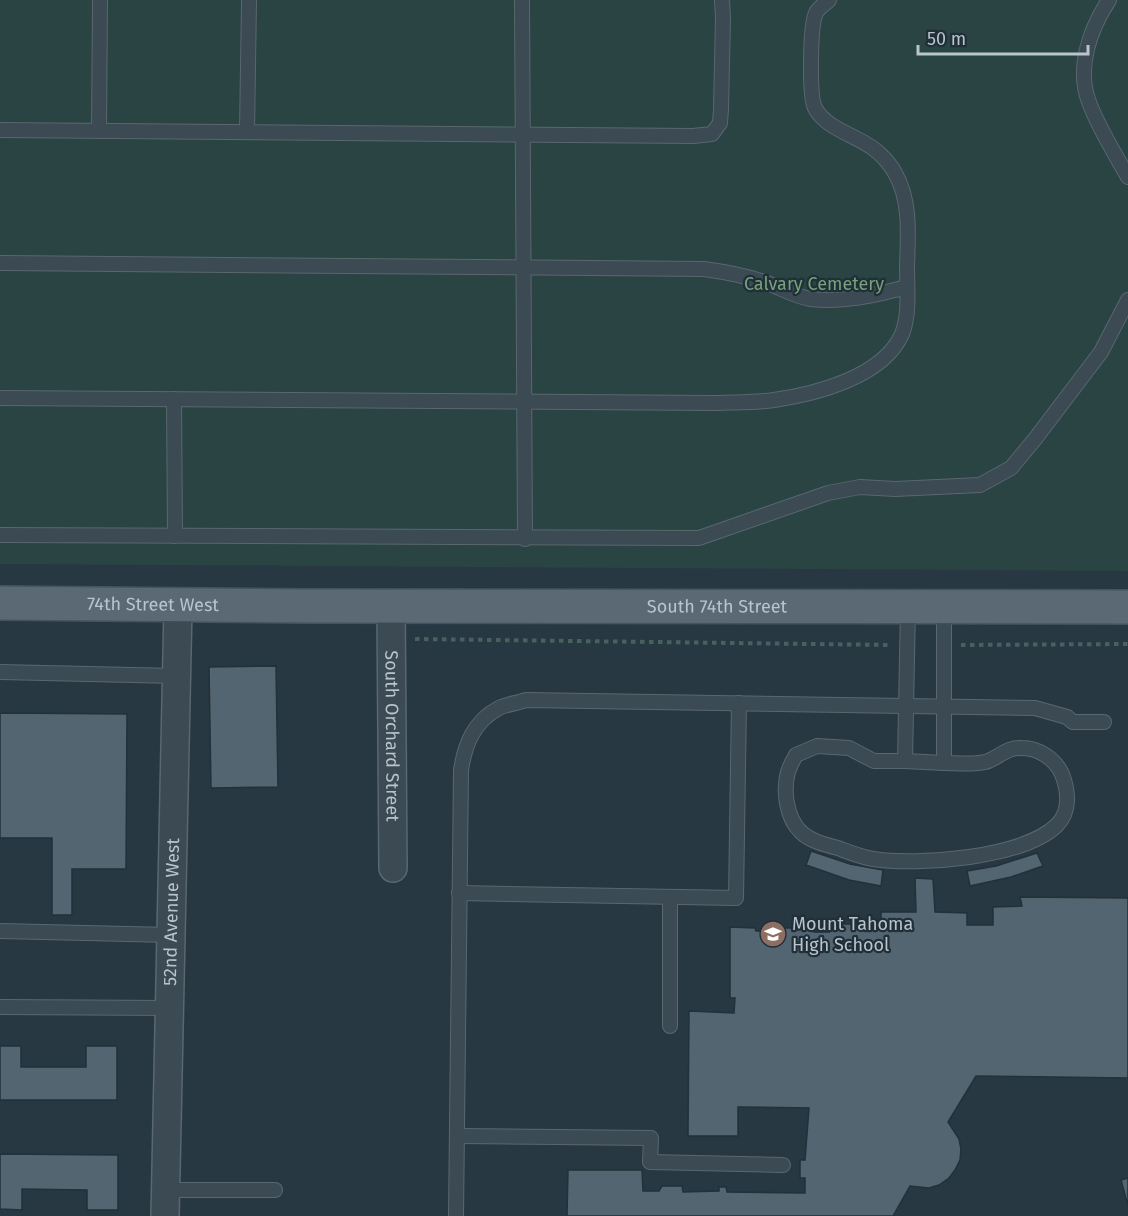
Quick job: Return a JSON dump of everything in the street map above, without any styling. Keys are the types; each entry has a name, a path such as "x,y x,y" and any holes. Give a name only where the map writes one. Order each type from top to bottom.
{"main road":[{"name":"74th Street West","path":"0,603 305,606"},
{"name":"South 74th Street","path":"305,606 1128,607"}],"street":[{"name":"52nd Avenue West","path":"165,1203 178,606"},
{"name":"South Orchard Street","path":"391,606 393,868"}],"lane":[{"path":"99,131 100,0"},
{"path":"247,132 249,0"},
{"path":"522,0 525,539"},
{"path":"0,130 693,136 712,134 720,123 722,0"},
{"path":"0,398 714,403 772,400 814,393 848,380 884,360 902,334 906,308 908,231 905,199 895,172 875,149 834,126 824,119 814,107 812,37 816,13 829,0"},
{"path":"1109,0 1097,18 1090,37 1085,79 1089,101 1128,177"},
{"path":"0,263 704,269 727,272 766,283 809,299 836,300 866,297 907,287"},
{"path":"0,535 699,538 828,493 860,487 906,489 980,485 1011,468 1035,439 1101,352 1128,300"},
{"path":"174,399 174,536"},
{"path":"905,761 908,607"},
{"path":"944,607 944,763"},
{"path":"0,672 176,676"},
{"path":"456,1216 460,770 465,747 477,726 499,708 526,700 944,705 1035,708 1067,717 1073,722 1104,722"},
{"path":"459,893 736,898 739,703"},
{"path":"817,746 849,748 874,761 905,761 985,762 1001,752 1022,748 1046,754 1059,768 1068,789 1066,808 1058,824 1040,837 1011,848 939,862 872,859 821,843 801,832 791,816 786,795 788,772 796,755 817,746"},
{"path":"670,897 670,1026"},
{"path":"0,931 171,934"},
{"path":"0,1007 169,1008"},
{"path":"457,1136 651,1138 650,1162 783,1164"},
{"path":"165,1203 275,1190"}],"path":[{"path":"390,639 907,645"},
{"path":"944,645 1128,644"}],"green space":[{"name":"Calvary Cemetery","path":"0,0 1128,0 1128,571 0,564"}],"building":[{"path":"276,666 278,787 211,788 209,667"},
{"path":"0,713 127,714 126,869 72,869 72,915 52,915 52,838 0,838"},
{"path":"811,851 850,864 883,870 881,886 849,880 806,865"},
{"path":"1037,853 1043,866 1011,877 970,886 967,871 996,866"},
{"path":"915,878 933,879 935,912 967,913 967,925 993,925 993,907 1022,906 1020,897 1128,898 1128,1078 976,1076 948,1122 959,1139 961,1149 960,1160 955,1170 939,1185 929,1188 910,1186 893,1216 567,1216 568,1170 642,1170 643,1191 659,1191 662,1186 682,1186 683,1192 719,1191 719,1187 726,1187 727,1192 805,1193 805,1178 800,1178 800,1160 805,1160 809,1108 738,1107 738,1136 688,1136 689,1011 734,1013 735,998 730,998 730,927 755,928 756,931 772,931 770,928 811,928 814,932 829,932 829,929 839,929 839,924 881,924 881,912 916,912"},
{"path":"0,1046 21,1046 21,1067 86,1067 86,1046 117,1046 117,1100 0,1100"},
{"path":"0,1154 118,1155 118,1210 87,1210 87,1190 22,1189 22,1210 0,1209"},
{"path":"1128,1178 1128,1206 1121,1180"}],"place":[{"name":"Mount Tahoma High School","path":"773,934"}]}
